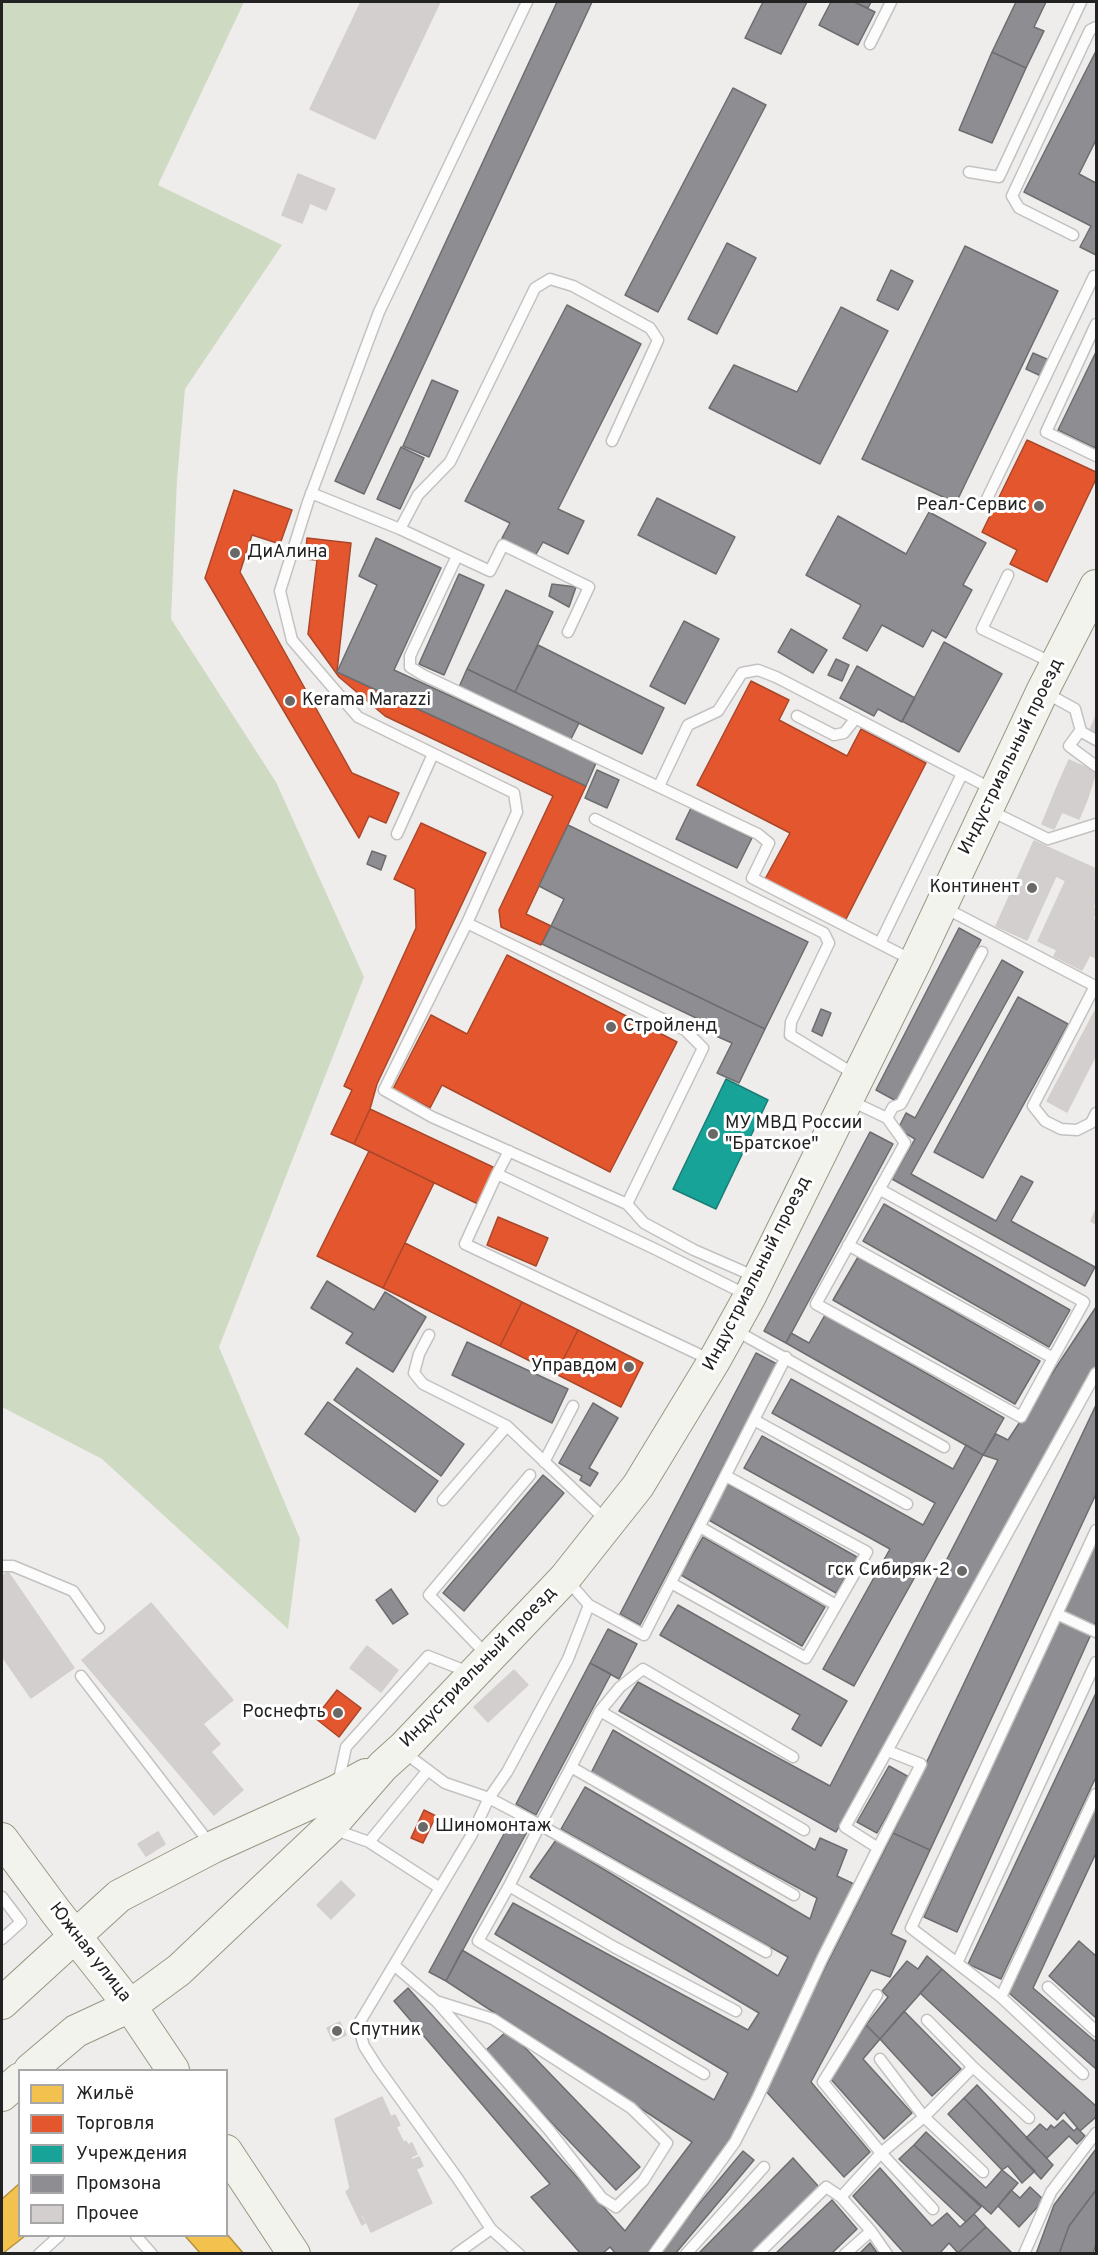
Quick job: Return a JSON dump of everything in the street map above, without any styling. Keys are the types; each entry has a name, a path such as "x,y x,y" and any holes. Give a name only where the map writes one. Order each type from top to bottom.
{"street":[{"name":"Индустриальный проезд","path":"393,1757 565,1578 638,1486 714,1362 853,1088 942,906 1042,692 1096,586"},
{"path":"2,2003 119,1896 213,1847 337,1791 393,1757"},
{"path":"31,2069 76,2031 130,2006 179,1970 330,1828 393,1757"},
{"name":"Южная улица","path":"2,1839 130,2006 172,2069"},
{"path":"2,2095 18,2081"},
{"path":"228,2154 294,2253"}],"lane":[{"path":"527,2 379,312 311,493 280,591 292,640 358,717 514,793 517,812 467,923 384,1090 432,1117 627,1204 644,1223 657,1250"},
{"path":"870,44 891,2"},
{"path":"969,172 999,177 1082,2"},
{"path":"1073,235 1019,208 1012,196 1090,30 1096,27"},
{"path":"984,505 1096,276"},
{"path":"400,529 418,495 450,462 535,288 550,279 573,286 650,328 658,340 612,441"},
{"path":"1096,324 1046,432 1096,456"},
{"path":"311,493 400,529 490,571 502,545 590,587 568,632"},
{"path":"457,555 410,656 410,667 758,834 769,843 752,878 915,962"},
{"path":"1008,575 982,630 1056,664"},
{"path":"659,786 688,724 718,711 742,673 758,670 776,677 962,774 990,800 1048,839 1096,824"},
{"path":"1042,692 1075,709 1081,731 1096,740"},
{"path":"797,716 834,735 844,733 856,718"},
{"path":"1081,731 1069,746 1096,766"},
{"path":"397,834 433,753"},
{"path":"880,943 962,774"},
{"path":"595,819 824,933 829,943 791,1022 790,1035 887,1118 905,1143 879,1188 816,1304 1021,1417 1084,1302 879,1188"},
{"path":"942,906 1096,987 1033,1106 1045,1121 1061,1129 1077,1130 1091,1123 1096,1113"},
{"path":"467,923 685,1030 703,1048 627,1204"},
{"path":"887,1118 892,1107 901,1104 982,952"},
{"path":"508,1151 465,1244 714,1362"},
{"path":"497,1174 657,1250 754,1287"},
{"path":"644,1223 754,1287"},
{"path":"848,1245 1053,1358"},
{"path":"733,1328 944,1447"},
{"path":"429,1335 419,1354 414,1373 423,1384 507,1426 609,1523"},
{"path":"565,1578 589,1605 644,1635 786,1357"},
{"path":"878,1848 844,1827 1096,1373"},
{"path":"544,1462 573,1406"},
{"path":"754,1420 907,1504"},
{"path":"443,1500 507,1426"},
{"path":"482,1666 429,1595 530,1475"},
{"path":"671,1583 806,1658 867,1552 726,1476"},
{"path":"700,1527 836,1605"},
{"path":"1083,2074 1001,1997 912,1928 1096,1530"},
{"path":"2,1566 13,1566 73,1592 99,1628"},
{"path":"517,2253 490,2229 458,2179 364,2046 358,2025 471,1836 489,1798 507,1772 568,1659 589,1605"},
{"path":"1058,1614 1096,1632"},
{"path":"337,1791 346,1747 428,1656 482,1666"},
{"path":"957,1964 1096,1662"},
{"path":"704,2074 478,1941 600,1711 620,1687 643,1669 793,1757"},
{"path":"81,1676 213,1847"},
{"path":"600,1711 804,1830"},
{"path":"654,2253 735,2142 822,1959 921,1764 888,1751"},
{"path":"393,1757 428,1770 444,1783 489,1798 766,1952"},
{"path":"571,1767 794,1895"},
{"path":"369,1842 428,1770"},
{"path":"1001,1997 1096,1794"},
{"path":"330,1828 369,1842 440,1888"},
{"path":"509,1886 614,1947 736,2011"},
{"path":"2,1897 21,1922 2,1939"},
{"path":"395,1966 436,2001 542,2122 602,2198 616,2207 643,2181 667,2143 631,2108 494,2019 436,2001"},
{"path":"1048,1987 1096,2031"},
{"path":"877,1995 823,2082 881,2153 933,2209"},
{"path":"927,2020 1029,2118"},
{"path":"880,2059 924,2116 983,2172"},
{"path":"841,2197 881,2153 924,2116 974,2067"},
{"path":"1024,2253 1051,2192 1096,2133"},
{"path":"686,2253 764,2167"},
{"path":"758,2253 826,2187 841,2197 887,2253"},
{"path":"456,2253 490,2229"},
{"path":"845,2253 871,2231"},
{"path":"39,2253 57,2237"},
{"path":"138,2237 152,2253"}],"green space":[{"path":"2,2 244,2 158,185 282,245 185,389 177,480 171,619 276,782 364,977 219,1347 300,1539 288,1629 102,1459 2,1407"}],"building: Жильё":[{"path":"18,2185 18,2237 24,2237 2,2254 2,2199"},
{"path":"228,2235 244,2254 201,2254 186,2237"}],"building: Торговля":[{"name":"Реал-Сервис","path":"1027,440 1096,472 1096,479 1047,582 1010,564 1017,550 982,532"},
{"path":"234,490 292,510 280,544 252,535 240,572 352,773 399,793 386,823 369,816 359,838 205,578"},
{"path":"307,538 351,543 337,672 586,786 526,914 551,926 541,945 501,927 499,910 553,796 385,716 339,677 308,634 317,560 305,559"},
{"path":"751,681 789,700 779,720 847,756 861,729 926,763 844,923 764,881 790,833 697,785"},
{"path":"421,823 486,853 377,1084 370,1109 354,1144 331,1134 352,1090 344,1086 416,928 415,889 394,879"},
{"path":"507,955 677,1042 610,1172 442,1085 430,1108 393,1089 431,1015 467,1034"},
{"path":"370,1109 495,1168 478,1204 354,1144"},
{"path":"369,1151 434,1183 383,1288 317,1256"},
{"path":"498,1217 548,1238 536,1266 487,1245"},
{"path":"405,1243 522,1302 500,1346 383,1288"},
{"path":"522,1302 578,1330 556,1374 500,1346"},
{"path":"578,1330 643,1363 621,1407 556,1374"},
{"name":"Роснефть","path":"337,1690 361,1708 339,1737 315,1718"},
{"name":"Шиномонтаж","path":"424,1810 436,1816 423,1843 411,1838"}],"building: Учреждения":[{"path":"726,1079 768,1100 716,1209 673,1189"}],"building: Промзона":[{"path":"557,2 592,2 364,494 335,481"},
{"path":"763,2 807,2 781,54 745,38"},
{"path":"831,2 854,2 875,12 858,45 819,25"},
{"path":"854,2 871,2 868,8"},
{"path":"1016,2 1046,2 1034,27 1044,31 1026,68 992,52"},
{"path":"1096,51 1096,140 1079,174 1096,183 1096,255 1080,247 1091,226 1024,192"},
{"path":"992,52 1026,68 992,143 959,130"},
{"path":"733,88 766,105 658,312 625,295"},
{"path":"727,243 756,258 717,334 688,319"},
{"path":"965,246 1058,291 956,503 862,459"},
{"path":"891,270 913,281 898,310 877,300"},
{"path":"567,305 641,344 558,509 584,521 568,554 543,542 535,556 502,538 510,523 465,501"},
{"path":"841,307 888,331 820,464 709,408 734,365 797,392"},
{"path":"1096,352 1096,444 1095,448 1058,430"},
{"path":"1033,353 1049,360 1041,376 1026,369"},
{"path":"432,380 458,391 429,457 403,446"},
{"path":"401,447 424,458 400,509 377,499"},
{"path":"657,498 735,537 716,574 638,535"},
{"path":"929,512 986,543 963,585 972,590 946,638 932,630 923,647 882,625 867,651 843,638 861,605 806,575 838,516 906,554"},
{"path":"376,538 441,568 394,670 596,763 586,786 337,672 377,585 359,576"},
{"path":"459,574 484,585 444,675 419,664"},
{"path":"552,584 576,587 569,607 549,596"},
{"path":"506,590 553,612 515,692 467,669"},
{"path":"684,621 719,639 685,704 650,686"},
{"path":"791,629 827,650 813,673 778,652"},
{"path":"944,642 1002,674 959,752 902,721"},
{"path":"538,645 664,708 642,754 515,692"},
{"path":"836,659 849,665 842,681 828,675"},
{"path":"857,666 915,698 902,722 878,709 874,716 840,698"},
{"path":"467,669 579,723 570,741 459,687"},
{"path":"597,770 619,780 607,808 585,798"},
{"path":"691,808 752,838 737,868 676,839"},
{"path":"568,825 808,942 765,1029 551,926 564,899 539,886"},
{"path":"372,851 386,856 381,870 367,864"},
{"path":"551,926 765,1029 739,1083 717,1073 732,1043 716,1036 719,1029 542,944"},
{"path":"959,928 981,940 898,1102 876,1090"},
{"path":"1002,960 1023,972 911,1174 996,1221 1021,1176 1033,1182 1011,1221 1095,1267 1085,1286 892,1179 915,1139 898,1129 906,1113 915,1118"},
{"path":"1018,997 1068,1024 983,1178 934,1152"},
{"path":"821,1009 831,1013 822,1036 812,1031"},
{"path":"870,1132 893,1144 786,1343 764,1331"},
{"path":"884,1204 1070,1310 1049,1347 863,1241"},
{"path":"858,1257 1040,1361 1015,1404 833,1300"},
{"path":"327,1281 374,1310 385,1292 426,1317 393,1372 346,1343 353,1333 311,1308"},
{"name":"гск Сибиряк-2","path":"1096,1307 1096,1370 836,1832 619,1711 638,1682 830,1786 998,1460 983,1455 996,1434 1008,1440"},
{"path":"825,1315 1004,1418 983,1455 786,1343 791,1333 809,1343"},
{"path":"467,1342 568,1389 552,1423 452,1375"},
{"path":"756,1353 777,1364 640,1625 620,1614"},
{"path":"357,1368 464,1444 441,1476 334,1400"},
{"path":"791,1379 953,1469 966,1445 983,1455 854,1686 823,1669 890,1549 744,1468 762,1436 923,1525 935,1503 772,1413"},
{"path":"328,1402 438,1481 415,1512 305,1434"},
{"path":"593,1403 618,1418 589,1468 598,1473 590,1486 580,1480 582,1476 559,1463"},
{"path":"1096,1405 1096,1494 930,1850 893,1833"},
{"path":"543,1475 564,1493 464,1611 443,1593"},
{"path":"728,1484 857,1557 836,1593 707,1519"},
{"path":"703,1537 825,1607 802,1646 681,1575"},
{"path":"1096,1539 1096,1621 1094,1626 1061,1611"},
{"path":"391,1589 408,1614 393,1624 376,1600"},
{"path":"678,1605 847,1701 821,1746 792,1729 800,1715 660,1635"},
{"path":"1060,1617 1092,1632 957,1932 924,1917"},
{"path":"608,1629 637,1644 619,1679 590,1663"},
{"path":"590,1663 611,1674 536,1815 516,1804"},
{"path":"1096,1693 1096,1777 1001,1979 968,1964"},
{"path":"613,1730 815,1850 820,1838 847,1850 837,1876 854,1884 734,2135 647,2254 616,2254 610,2247 602,2254 581,2254 531,2197 550,2184 394,2001 408,1988 625,2231 692,2142 446,1981 462,1950 714,2100 728,2073 495,1934 513,1903 748,2030 759,2013 530,1877 556,1840 778,1976 788,1957 561,1829 585,1787 810,1919 817,1898 590,1775"},
{"path":"889,1766 909,1777 877,1833 857,1822"},
{"path":"1096,1805 1096,1853 1033,1988 1096,2042 1096,2069 1009,1993"},
{"path":"511,1821 528,1830 446,1981 429,1972"},
{"path":"893,1833 930,1850 891,1934 906,1941 890,1977 871,1970 811,2082 870,2152 844,2177 764,2089"},
{"path":"1079,1941 1096,1956 1096,2018 1049,1976"},
{"path":"927,1956 942,1969 880,2039 866,2025 888,1997 882,1991 907,1961 918,1969"},
{"path":"942,1969 1096,2106 1096,2117 1080,2131 1064,2112 1057,2120 920,1993"},
{"path":"904,2011 961,2069 932,2096 880,2039"},
{"path":"866,2025 880,2039 863,2059 912,2113 884,2139 829,2077"},
{"path":"508,2030 640,2167 616,2190 484,2052"},
{"path":"977,2085 1053,2165 1041,2179 964,2098"},
{"path":"964,2098 1035,2171 1022,2183 1008,2166 1002,2170 948,2114"},
{"path":"1063,2120 1074,2131 1077,2128 1085,2136 1077,2144 1069,2136 1047,2158 1026,2138 1040,2124 1047,2130 1051,2125 1054,2128"},
{"path":"926,2132 986,2188 1002,2170 1018,2183 991,2214 914,2145"},
{"path":"914,2145 981,2207 966,2222 899,2159"},
{"path":"1096,2149 1096,2190 1069,2226 1059,2254 1036,2254 1054,2205"},
{"path":"743,2151 754,2160 675,2254 657,2254"},
{"path":"793,2158 819,2187 751,2254 698,2254"},
{"path":"880,2168 932,2226 947,2213 960,2227 974,2214 986,2227 958,2253 949,2243 939,2254 905,2254 853,2196"},
{"path":"1030,2187 1044,2200 1019,2227 998,2206 1011,2190 1020,2198"},
{"path":"1096,2190 1096,2244 1093,2254 1059,2254 1069,2226"},
{"path":"832,2200 857,2229 831,2254 775,2254"},
{"path":"986,2227 1013,2254 958,2253"},
{"path":"870,2243 878,2254 859,2254"}],"building: Прочее":[{"path":"361,2 440,2 375,139 310,109"},
{"path":"298,174 335,189 326,210 310,203 302,223 282,215"},
{"path":"1096,716 1096,736 1089,732"},
{"path":"1069,760 1096,772 1087,800 1057,787"},
{"path":"1057,787 1087,800 1079,819 1062,812 1054,829 1042,824"},
{"name":"Континент","path":"1034,841 1096,869 1096,895 1056,876 1027,940 996,926"},
{"path":"1066,880 1096,895 1096,900 1093,907 1080,901 1057,950 1038,941"},
{"path":"1080,901 1096,909 1093,919 1096,921 1096,958 1090,955 1082,970 1054,956"},
{"path":"1096,1009 1096,1055 1067,1112 1047,1101"},
{"path":"1096,1209 1096,1224 1091,1221"},
{"path":"8,1572 74,1668 31,1698 2,1656 2,1576"},
{"path":"151,1603 233,1700 203,1724 220,1744 211,1752 243,1790 214,1815 82,1660"},
{"path":"367,1646 398,1670 381,1692 350,1668"},
{"path":"514,1670 528,1685 488,1722 474,1707"},
{"path":"158,1832 165,1844 146,1856 138,1844"},
{"path":"341,1881 355,1895 331,1919 317,1905"},
{"name":"Спутник","path":"340,2022 346,2035 333,2041 327,2028"},
{"path":"382,2097 391,2117 395,2115 400,2125 396,2127 404,2143 406,2141 408,2145 412,2143 417,2154 411,2157 412,2160 419,2157 423,2166 416,2169 432,2203 371,2232 363,2215 361,2216 365,2223 362,2225 346,2192 350,2188 335,2119"}],"place":[{"name":"Реал-Сервис","path":"1039,506"},
{"name":"ДиАлина","path":"235,553"},
{"name":"Kerama Marazzi","path":"290,701"},
{"name":"Континент","path":"1032,888"},
{"name":"Стройленд","path":"611,1027"},
{"name":"МУ МВД России \"Братское\"","path":"713,1134"},
{"name":"Управдом","path":"629,1367"},
{"name":"гск Сибиряк-2","path":"962,1571"},
{"name":"Роснефть","path":"338,1713"},
{"name":"Шиномонтаж","path":"423,1827"},
{"name":"Спутник","path":"337,2031"}]}
